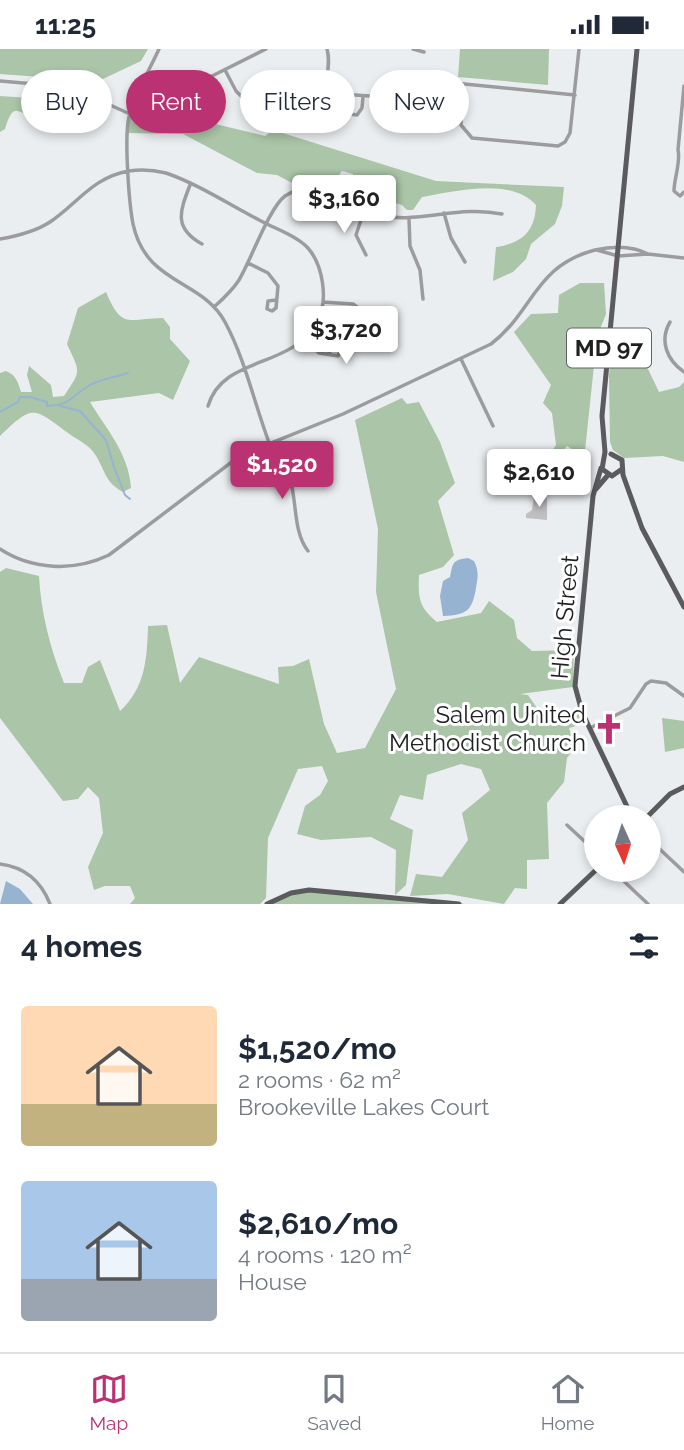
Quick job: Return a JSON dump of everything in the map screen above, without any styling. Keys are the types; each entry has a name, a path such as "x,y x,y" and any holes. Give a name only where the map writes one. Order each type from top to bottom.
{"main road":[{"name":"MD 97","path":"629,496 612,475 601,467 602,411 637,49"},
{"name":"MD 97","path":"603,433 611,454 620,457 629,496 659,564 684,607"},
{"path":"603,459 611,454"},
{"name":"High Street","path":"601,467 594,491 575,675 577,696 590,729 626,805"},
{"path":"594,491 622,469"},
{"path":"659,805 670,794 684,787"},
{"path":"560,904 584,881"},
{"path":"267,904 291,893 309,890 459,904"}],"street":[{"path":"150,70 159,49"},
{"path":"225,70 266,49"},
{"path":"327,49 329,70"},
{"path":"413,49 424,52"},
{"path":"467,133 479,141 550,147 565,142 571,128 579,49"},
{"path":"226,72 240,96"},
{"path":"0,81 70,87 126,112"},
{"path":"469,86 575,95"},
{"path":"684,86 678,150 682,158 675,170 674,191 680,196 684,193"},
{"path":"355,96 369,95"},
{"path":"355,114 360,112 363,97"},
{"path":"127,133 134,226 146,254 166,276 202,296 227,325 275,459 290,478 302,542 308,551"},
{"path":"0,239 37,229 58,216 92,185 111,176 130,171 155,171 191,185 298,240 311,252 319,268 323,302 317,322 304,338 282,354 225,377 216,386 208,406"},
{"path":"191,185 181,208 181,223 188,234 202,244"},
{"path":"214,307 234,288 278,203 297,190 318,189 364,211 409,219 475,209 502,214"},
{"path":"364,211 356,235 366,255"},
{"path":"444,213 451,238 465,262"},
{"path":"409,219 410,246 420,270 423,299"},
{"path":"0,549 23,561 46,566 77,565 103,558 122,547 228,463 270,442 334,418 461,359 499,337 556,267 575,256 619,246 648,254"},
{"path":"597,250 618,255 648,254 684,258"},
{"path":"248,263 275,279 278,286 276,300"},
{"path":"323,302 353,304 370,317"},
{"path":"670,321 666,330 665,347 670,359 684,372"},
{"path":"304,338 319,353 328,353"},
{"path":"461,359 493,426"},
{"path":"590,729 630,708 646,684 651,681 666,684 684,696"},
{"path":"567,825 584,841"},
{"path":"662,851 684,872"},
{"path":"0,864 31,876 50,904"},
{"path":"625,882 649,904"}],"green space":[{"path":"0,49 148,49 141,61 112,75 112,70 21,70 21,76 0,74"},
{"path":"460,49 549,49 548,85 469,78 469,70 458,70"},
{"path":"0,96 21,97 21,112 13,112 5,129 0,132"},
{"path":"226,127 240,130 240,133 265,136 269,133 283,133 436,181 564,187 562,206 555,224 531,244 526,259 513,272 493,281 496,247 520,239 533,222 536,205 525,196 512,191 482,188 422,197 413,210 407,210 402,205 360,193 353,174 342,171 334,182 336,190 319,183 294,184 277,175 257,173 183,134 127,133 226,133"},
{"path":"580,283 604,283 606,314 597,337 585,451 581,455 567,446 547,471 540,470 556,445 552,413 543,403 551,385 514,332 531,314 558,313 559,295"},
{"path":"106,292 121,317 133,320 163,318 170,327 170,339 190,361 173,400 159,393 90,402 122,453 131,488 123,492 108,479 89,447 40,414 27,414 0,436 0,373 6,371 12,375 21,392 32,392 27,375 29,366 51,385 53,397 64,396 77,371 67,344 78,308"},
{"path":"613,336 637,346 659,392 679,387 684,382 684,462 663,456 624,458 613,450 610,442 609,376"},
{"path":"402,398 407,404 419,402 440,442 455,483 438,501 454,555 443,567 419,575 420,596 426,612 437,622 481,613 489,601 514,620 517,638 532,651 574,650 573,687 520,694 528,695 539,711 561,708 568,715 578,713 583,724 569,728 575,748 567,758 564,782 547,803 549,859 527,860 527,889 515,888 504,904 448,894 410,896 416,874 442,877 468,840 462,813 490,790 481,769 461,764 427,775 423,800 400,795 390,819 413,830 406,885 395,895 396,850 371,837 321,840 297,834 305,806 320,795 328,781 322,766 298,769 268,838 266,898 260,904 130,904 135,898 130,886 105,886 94,890 88,867 103,833 99,798 88,787 78,799 63,801 0,718 0,572 6,568 39,576 47,630 64,683 82,683 88,667 100,660 120,711 140,683 147,650 148,626 167,625 180,683 199,657 279,684 278,667 293,666 309,659 324,724 337,753 365,748 396,689 376,592 378,529 355,420"},
{"path":"662,718 684,721 684,748 665,752"},
{"path":"300,891 438,900 465,904 267,904"}],"water":[{"path":"468,558 474,561 477,571 473,602 463,613 443,616 440,596 443,581 450,577 456,561"},
{"path":"6,881 20,889 33,904 0,904"}],"building":[{"path":"534,497 547,498 547,520 526,518 526,514 532,510"}],"waterway":[{"path":"0,412 18,402 20,397 47,402 47,406 62,404 94,383 128,373"},
{"path":"60,406 80,411 106,440 125,495 130,499"}],"place":[{"name":"Salem United Methodist Church","path":"609,729"}]}
